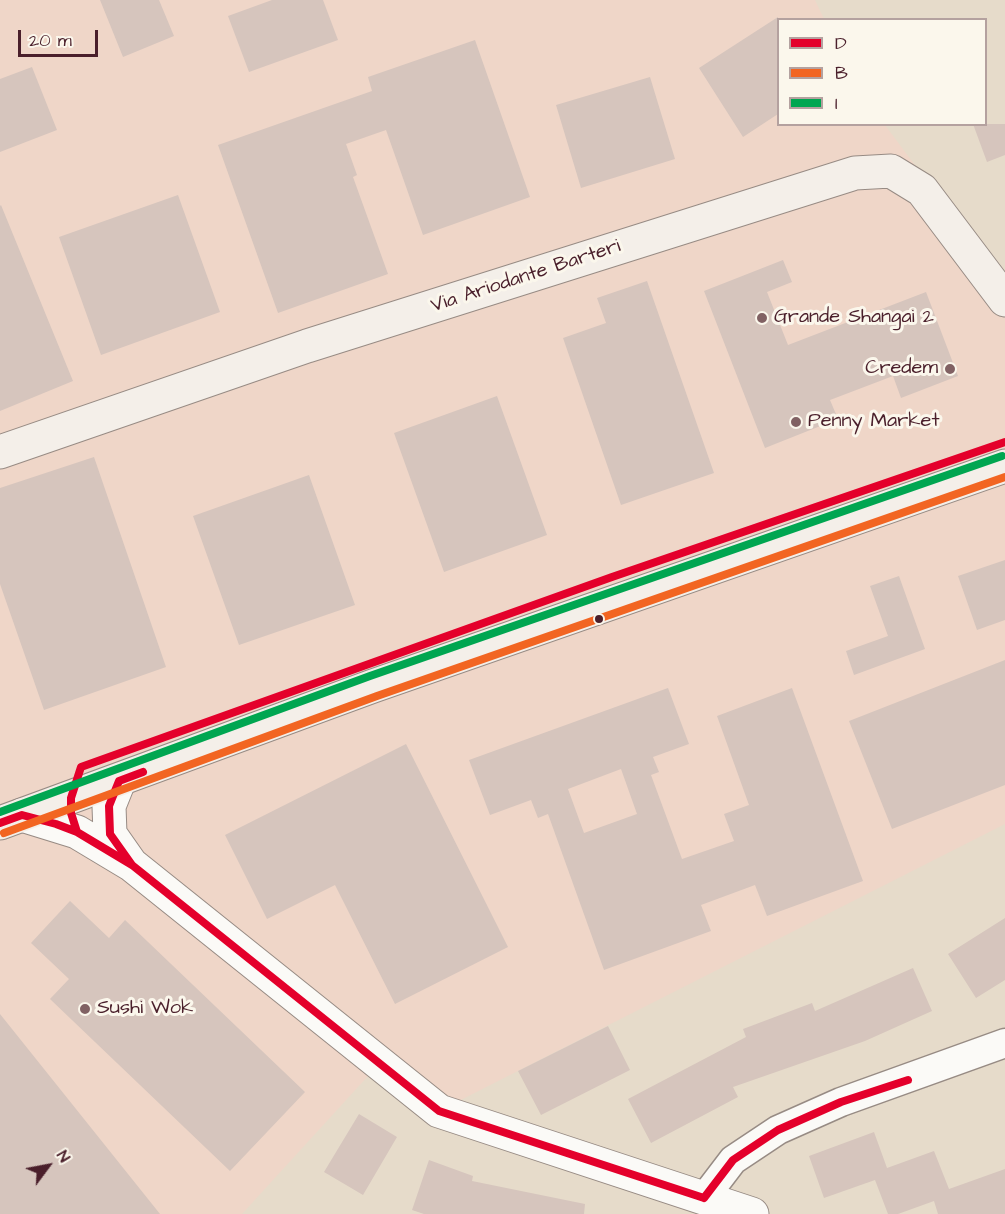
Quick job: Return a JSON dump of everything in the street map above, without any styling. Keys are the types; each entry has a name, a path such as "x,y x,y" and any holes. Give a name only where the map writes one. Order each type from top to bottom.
{"main road":[{"name":"Via Ariodante Barteri","path":"0,452 308,346 855,173 891,171 922,190 1005,300"},
{"path":"7,814 71,798 373,686 1005,466"}],"street":[{"path":"119,781 109,806 110,834 132,865"},
{"path":"7,814 77,832 132,865 439,1111 749,1214"},
{"path":"704,1198 733,1160 778,1130 841,1102 1005,1043"}],"shaded area":[{"path":"0,0 815,0 824,18 777,18 777,126 886,126 1005,286 1005,824 439,1111 379,1064 242,1214 0,1214"}],"building":[{"path":"100,0 159,0 174,36 123,57"},
{"path":"272,0 323,0 338,40 249,72 228,16"},
{"path":"778,17 777,115 743,137 699,68"},
{"path":"475,40 530,197 423,235 386,130 346,144 357,175 353,177 388,274 278,313 218,145 372,91 368,77"},
{"path":"32,67 57,130 0,152 0,79"},
{"path":"650,77 675,159 581,188 556,105"},
{"path":"1005,124 1005,155 987,162 974,126"},
{"path":"178,195 220,312 101,355 59,237"},
{"path":"0,206 73,381 0,411"},
{"path":"783,260 792,282 767,292 788,345 926,292 958,376 901,398 893,376 830,400 838,419 765,448 704,291"},
{"path":"647,281 714,473 621,505 563,338 606,323 597,298"},
{"path":"497,396 547,535 444,572 394,433"},
{"path":"94,457 166,667 44,710 0,584 0,488"},
{"path":"309,475 355,605 239,645 193,516"},
{"path":"1005,560 1005,620 977,630 958,576"},
{"path":"899,576 925,649 854,675 846,651 888,636 870,586"},
{"path":"1005,660 1005,785 892,829 849,721"},
{"path":"668,688 689,744 653,757 659,772 651,775 682,859 734,841 724,814 749,805 717,716 792,688 863,881 767,916 755,885 701,905 711,931 604,970 548,814 538,818 531,800 490,815 469,760","holes":["621,769 637,814 584,833 568,789"]},
{"path":"406,744 508,947 395,1004 335,885 267,919 225,835"},
{"path":"70,901 109,938 125,920 305,1092 230,1171 50,999 69,979 31,943"},
{"path":"1005,918 1005,980 976,998 948,954"},
{"path":"913,968 932,1011 865,1041 733,1087 738,1097 651,1143 628,1099 746,1037 743,1029 812,1003 815,1011"},
{"path":"0,1014 160,1214 0,1214"},
{"path":"608,1026 630,1070 541,1115 518,1071"},
{"path":"359,1114 397,1137 363,1195 324,1172"},
{"path":"874,1132 887,1168 934,1151 949,1189 1005,1169 1005,1214 938,1214 934,1201 898,1214 888,1214 875,1180 824,1198 809,1156"},
{"path":"429,1160 473,1176 472,1181 585,1204 584,1214 424,1214 412,1210"}],"transit line":[{"name":"D","path":"77,832 71,813 71,798 81,767 612,577 1005,442"},
{"name":"I","path":"0,812 370,676 1002,456"},
{"name":"B","path":"4,833 377,696 1005,477"},
{"name":"D","path":"132,865 110,834 109,806 119,781 143,772"},
{"name":"D","path":"0,823 22,815 56,824 77,832 132,865 439,1111 704,1198"},
{"name":"D","path":"704,1198 733,1160 778,1130 841,1102 908,1080"}],"place":[{"name":"Grande Shangai 2","path":"762,318"},
{"name":"Credem","path":"950,369"},
{"name":"Penny Market","path":"796,422"},
{"name":"Sushi Wok","path":"85,1009"}]}
